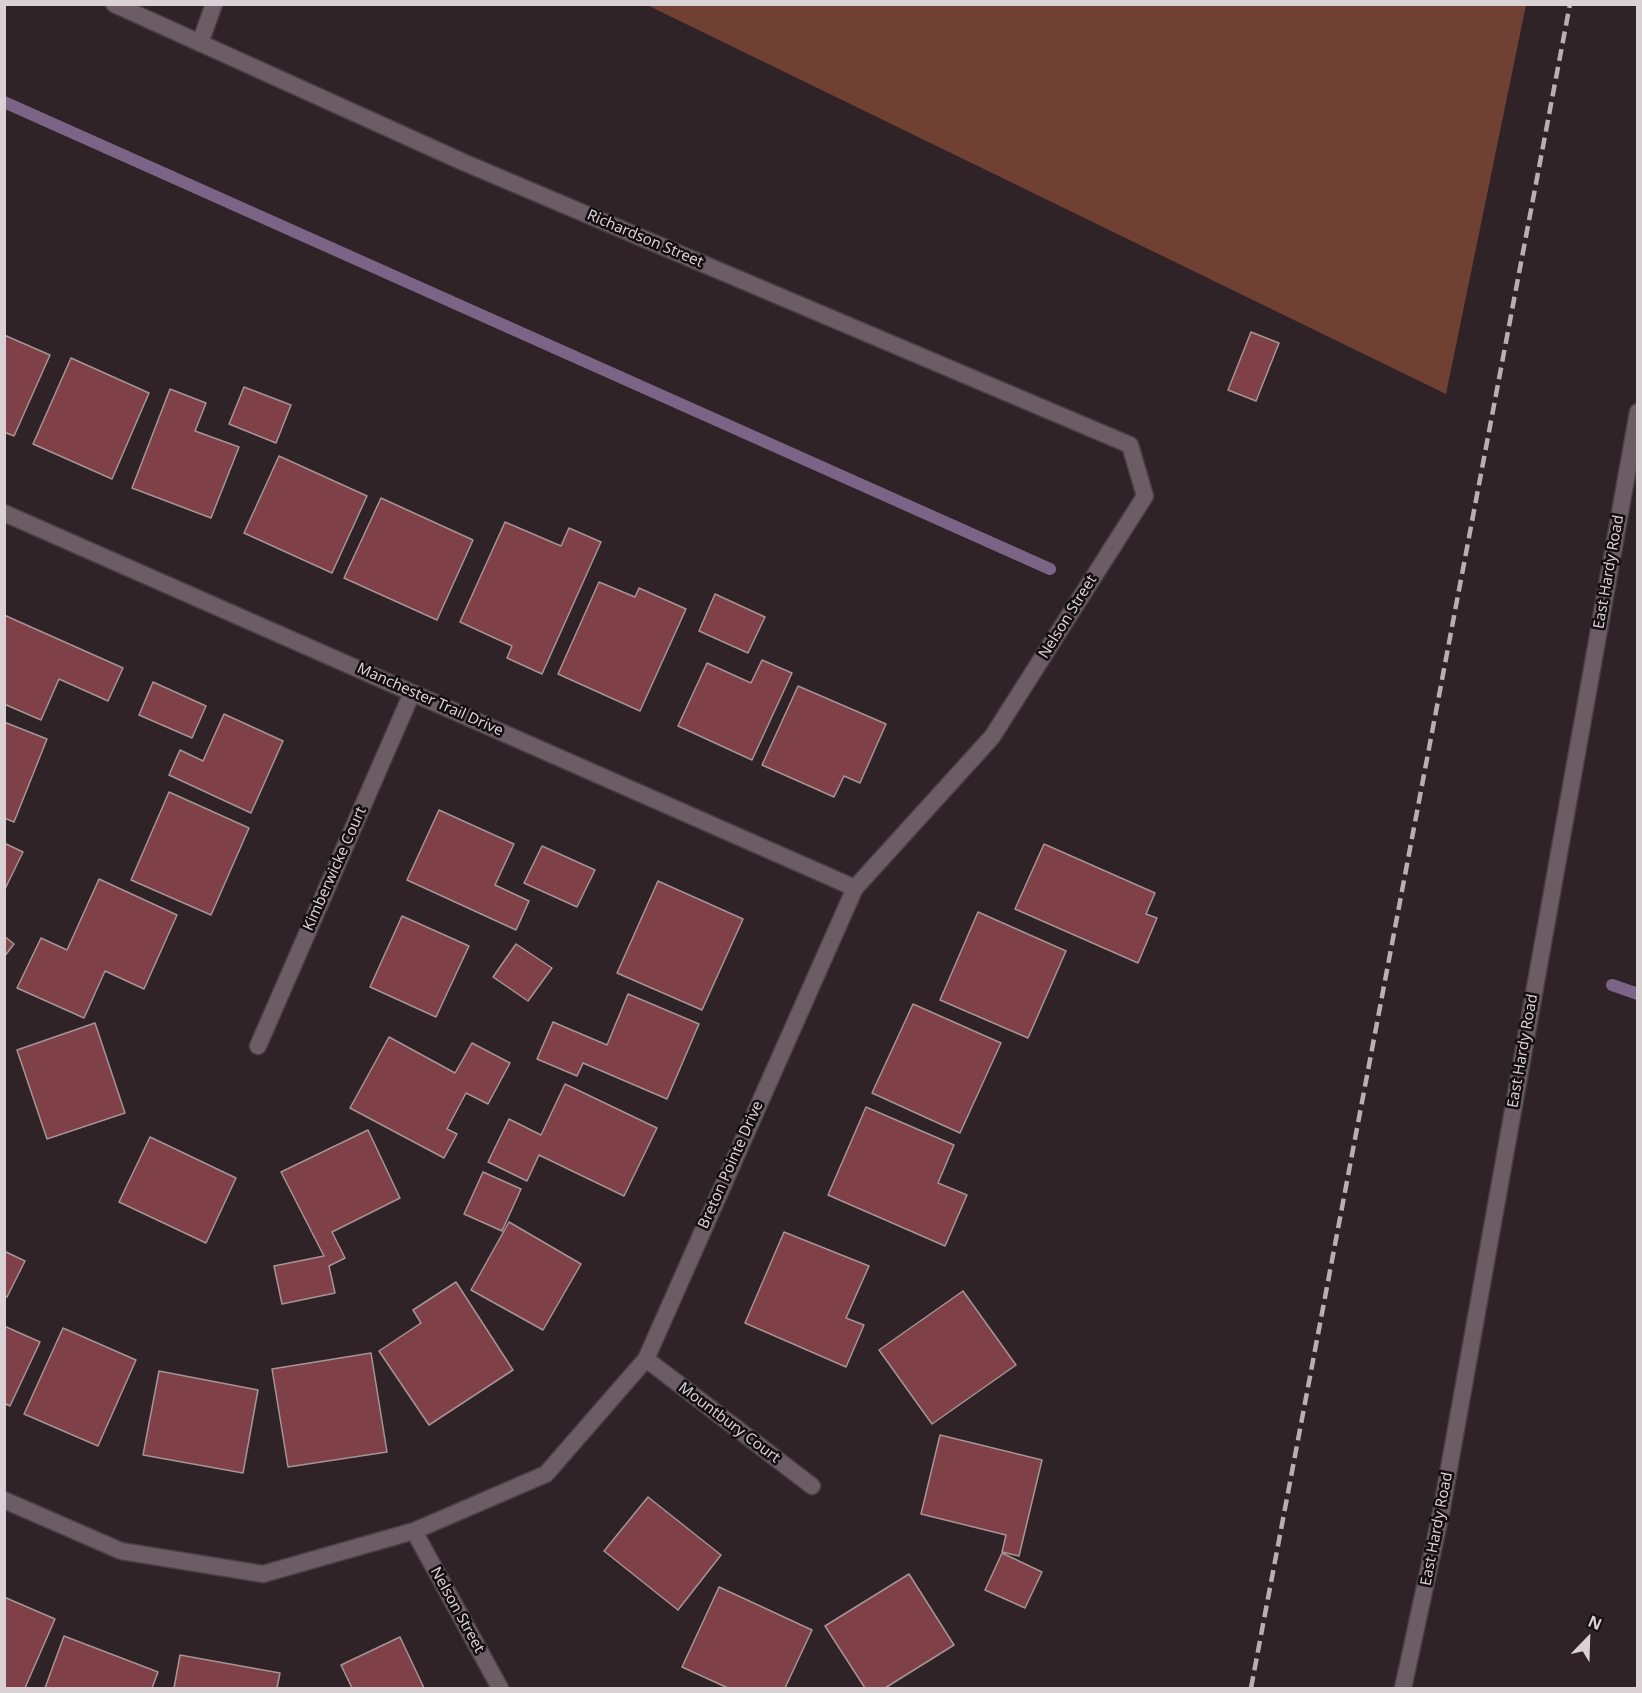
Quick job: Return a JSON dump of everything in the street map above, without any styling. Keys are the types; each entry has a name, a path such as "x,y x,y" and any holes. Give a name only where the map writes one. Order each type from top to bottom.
{"street":[{"name":"Richardson Street","path":"114,4 463,162 1130,445 1145,496"},
{"path":"200,43 214,4"},
{"name":"East Hardy Road","path":"1403,1689 1441,1513 1638,412"},
{"name":"Nelson Street","path":"992,737 1145,496"},
{"name":"Manchester Trail Drive","path":"4,513 855,888"},
{"name":"Kimberwicke Court","path":"258,1046 412,693"},
{"name":"Breton Pointe Drive","path":"4,1500 121,1551 263,1574 414,1531 546,1474 646,1359 855,888 992,737"},
{"name":"Mountbury Court","path":"646,1359 812,1486"},
{"name":"Nelson Street","path":"414,1531 500,1689"}],"shaded area":[{"path":"647,5 1526,5 1446,394"}],"building":[{"path":"1251,332 1279,343 1256,401 1228,390"},
{"path":"4,335 50,355 14,436 4,432"},
{"path":"71,358 149,393 112,479 33,444"},
{"path":"244,387 291,405 276,443 229,424"},
{"path":"170,389 206,403 195,431 239,447 211,518 132,488"},
{"path":"279,456 367,496 332,573 244,533"},
{"path":"381,498 473,540 437,620 344,578"},
{"path":"505,522 561,546 569,528 601,542 542,674 507,658 512,646 460,622"},
{"path":"599,582 635,597 639,588 686,609 640,711 558,674"},
{"path":"715,594 765,617 748,653 699,631"},
{"path":"4,615 123,668 108,701 59,679 41,720 4,704"},
{"path":"762,660 792,673 752,760 678,726 707,663 751,683"},
{"path":"153,682 206,706 192,738 139,715"},
{"path":"798,686 886,724 860,783 844,776 834,797 762,765"},
{"path":"224,714 283,741 251,813 169,775 180,750 203,761"},
{"path":"4,722 47,739 14,822 4,818"},
{"path":"169,792 249,828 211,915 131,880"},
{"path":"439,810 514,844 495,885 529,901 516,930 407,880"},
{"path":"4,843 23,852 4,891"},
{"path":"1044,844 1155,893 1146,914 1157,918 1138,963 1015,909"},
{"path":"542,846 595,870 577,907 524,883"},
{"path":"99,879 177,915 144,989 105,971 84,1018 17,988 41,938 67,950"},
{"path":"658,881 743,919 702,1010 617,973"},
{"path":"978,912 1066,951 1028,1038 940,1000"},
{"path":"402,916 469,946 436,1017 370,987"},
{"path":"4,936 14,944 4,957"},
{"path":"516,944 552,968 528,1001 493,977"},
{"path":"628,994 699,1024 667,1099 583,1063 577,1076 537,1059 553,1022 607,1045"},
{"path":"913,1004 1001,1043 960,1133 872,1093"},
{"path":"95,1023 125,1113 47,1139 17,1050"},
{"path":"389,1037 455,1073 472,1043 510,1063 488,1104 466,1093 447,1129 457,1134 444,1158 350,1108"},
{"path":"565,1084 657,1128 624,1196 539,1155 527,1181 488,1162 509,1119 541,1135"},
{"path":"866,1107 954,1145 938,1183 967,1195 945,1246 828,1195"},
{"path":"368,1130 400,1198 332,1232 345,1258 329,1266 335,1293 282,1304 274,1266 324,1256 281,1172"},
{"path":"150,1137 236,1178 206,1243 119,1202"},
{"path":"483,1172 521,1189 502,1231 464,1214"},
{"path":"509,1222 581,1264 543,1330 471,1290"},
{"path":"784,1232 869,1266 846,1318 864,1325 846,1367 745,1323"},
{"path":"4,1251 25,1261 7,1297 4,1296"},
{"path":"456,1282 513,1370 429,1425 379,1351 421,1323 413,1310"},
{"path":"963,1291 1016,1365 932,1424 879,1350"},
{"path":"4,1326 40,1342 10,1406 4,1403"},
{"path":"63,1328 136,1360 98,1446 24,1414"},
{"path":"371,1353 387,1452 288,1467 272,1369"},
{"path":"159,1371 258,1390 243,1473 143,1455"},
{"path":"940,1435 1042,1460 1019,1556 1002,1552 1006,1535 921,1514"},
{"path":"648,1497 721,1555 678,1610 604,1551"},
{"path":"1002,1553 1042,1572 1025,1608 985,1590"},
{"path":"909,1574 954,1645 885,1688 865,1688 825,1626"},
{"path":"719,1587 812,1630 785,1688 728,1688 682,1667"},
{"path":"4,1597 55,1619 25,1688 4,1688"},
{"path":"64,1636 158,1672 152,1688 45,1688"},
{"path":"400,1637 424,1688 352,1688 341,1665"},
{"path":"180,1655 280,1673 277,1688 174,1688"}],"waterway":[{"path":"4,102 1050,569"},
{"path":"1612,985 1638,994"}],"railway":[{"path":"1251,1688 1570,4"}]}
